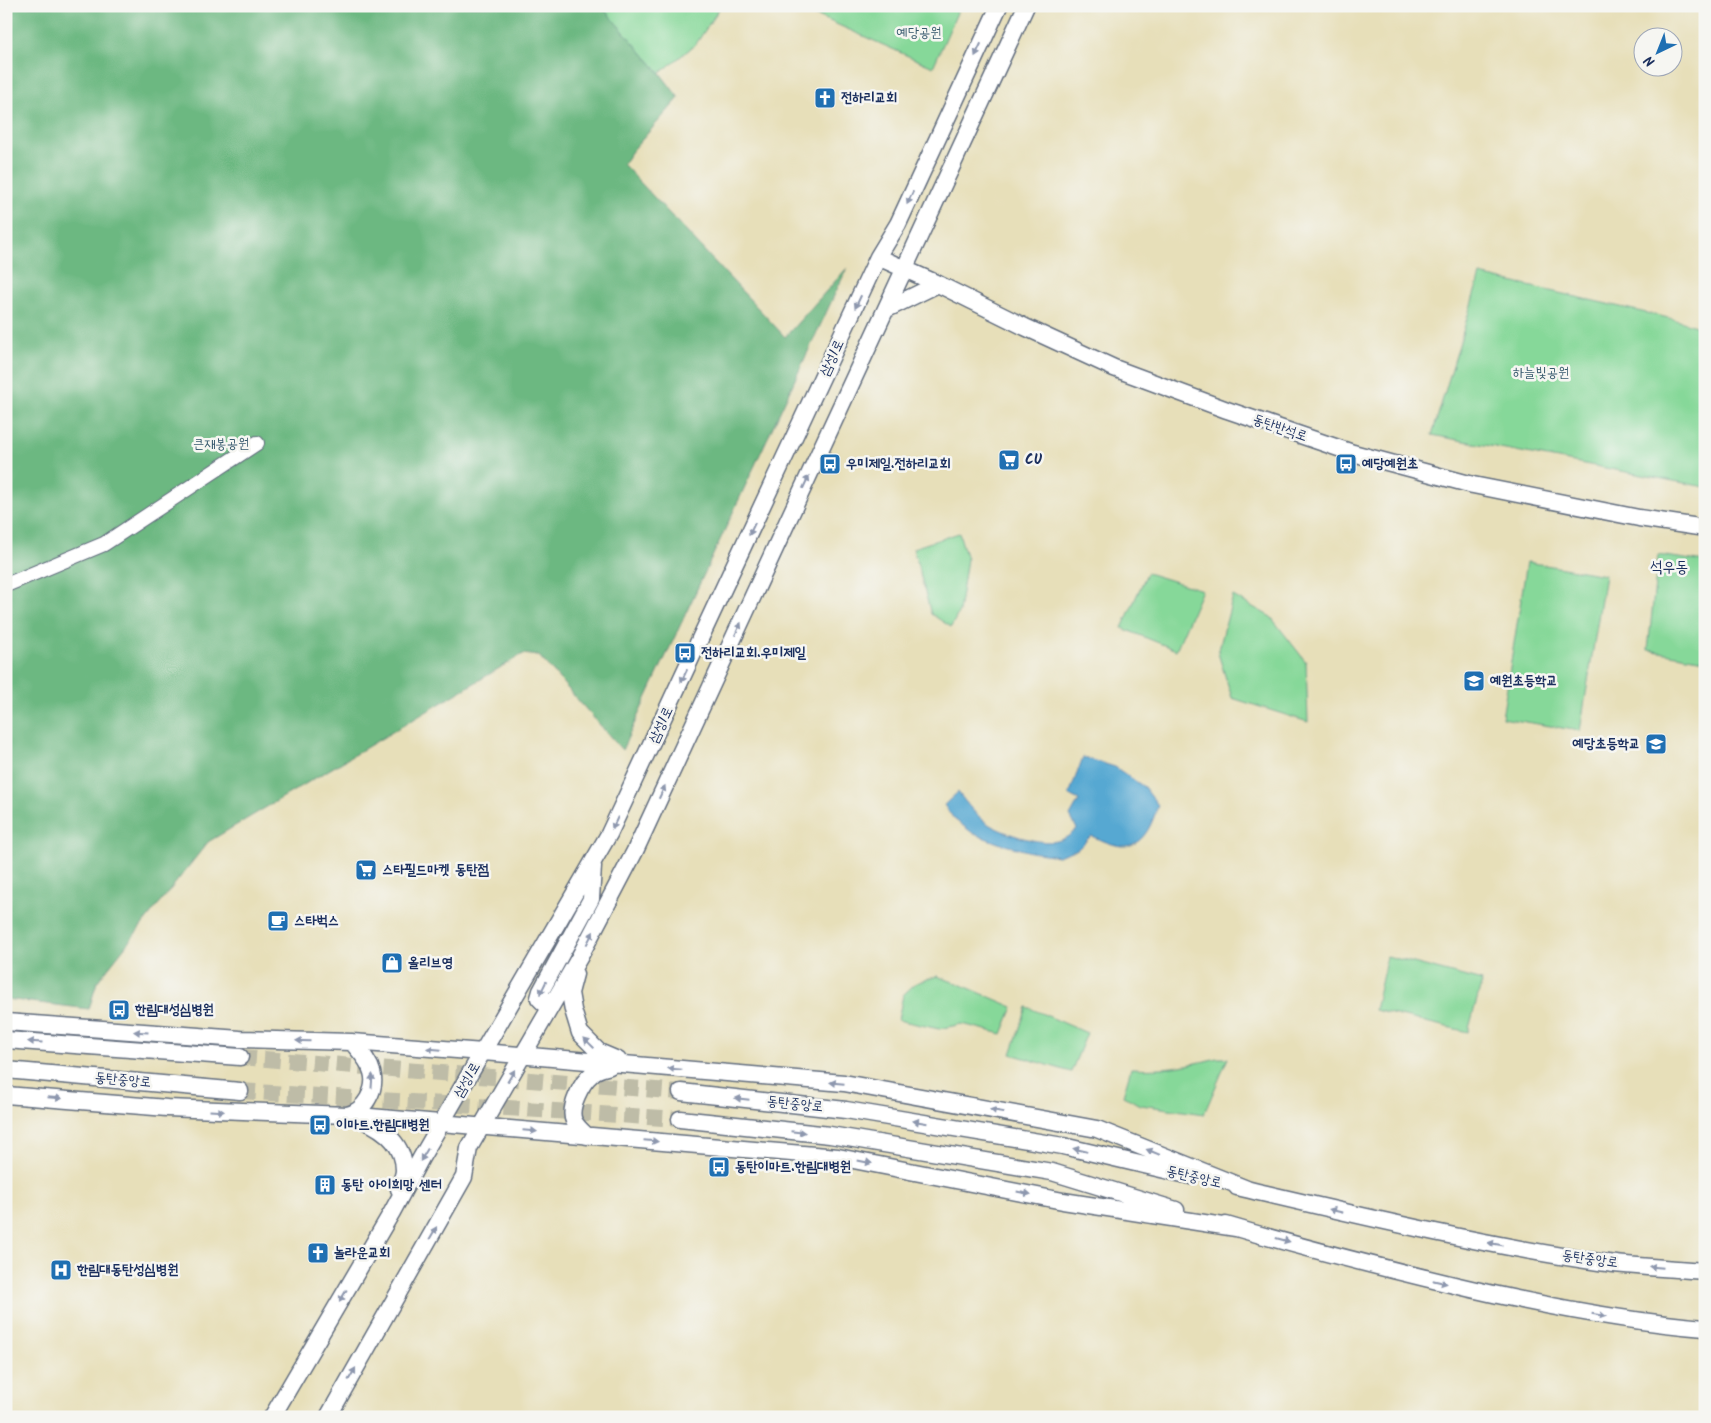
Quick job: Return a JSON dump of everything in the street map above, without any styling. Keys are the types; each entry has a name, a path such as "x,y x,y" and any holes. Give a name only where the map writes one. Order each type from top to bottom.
{"street":[{"name":"삼성1로","path":"272,1417 609,834 878,258 898,224 999,6"},
{"name":"삼성1로","path":"328,1417 464,1178 469,1148 579,958 635,851 1026,6"},
{"name":"동탄반석로","path":"878,258 938,284 1114,368 1227,410 1353,452 1473,485 1638,518 1705,528"},
{"path":"887,309 938,284"},
{"path":"6,585 104,544 257,443"},
{"path":"554,1000 544,1003 539,998 591,899 593,864"},
{"path":"579,958 570,993 580,1033 599,1052 631,1065"},
{"path":"6,1022 240,1039 352,1042 844,1083 1097,1129 1247,1189"},
{"path":"6,1040 240,1057"},
{"path":"347,1115 363,1106 370,1096 373,1073 368,1061 352,1042"},
{"path":"588,1136 579,1129 573,1119 577,1095 584,1082 593,1072 615,1064"},
{"name":"동탄중앙로","path":"6,1070 240,1090"},
{"name":"동탄중앙로","path":"680,1092 846,1110 1063,1146 1358,1216 1471,1240 1601,1262 1705,1271"},
{"path":"6,1094 167,1108 347,1115 838,1157 1063,1201 1236,1228"},
{"path":"347,1115 364,1120 380,1128 394,1142 401,1156 404,1170 392,1212"},
{"path":"680,1119 830,1135 1052,1172 1236,1228 1400,1272 1499,1296 1601,1316 1705,1328"}],"green space":[{"name":"큰재봉공원","path":"6,6 601,6 660,73 679,98 632,151 623,164 785,337 847,268 622,750 539,656 523,654 208,842 97,982 89,1009 6,999"},
{"path":"601,6 721,6 696,44 660,73"},
{"name":"예당공원","path":"755,6 960,6 933,67 818,16"},
{"name":"하늘빛공원","path":"1480,275 1673,319 1705,329 1705,487 1432,435"},
{"path":"959,533 967,559 959,612 951,627 931,614 913,548"},
{"path":"1658,555 1705,562 1705,660 1648,650"},
{"path":"1527,562 1605,575 1580,731 1502,718"},
{"path":"1147,573 1202,590 1176,650 1122,628"},
{"path":"1233,596 1271,617 1306,662 1308,722 1232,698 1218,653"},
{"path":"1387,956 1482,981 1468,1032 1375,1010"},
{"path":"937,976 1013,1007 1002,1034 962,1024 939,1029 898,1020 903,995 916,983"},
{"path":"1027,1007 1087,1033 1071,1072 1011,1054"},
{"path":"1217,1058 1228,1058 1204,1114 1141,1105 1123,1096 1131,1068 1175,1067"}],"water":[{"path":"1083,757 1115,767 1144,787 1158,805 1147,831 1143,837 1132,845 1121,846 1091,836 1078,849 1058,856 1031,852 974,834 954,819 944,805 958,792 969,806 990,825 1014,835 1033,840 1050,842 1060,840 1077,829 1070,816 1079,800 1069,795"}],"tunnel":[{"path":"240,1057 681,1092"},
{"path":"240,1091 680,1119"}],"place":[{"name":"전하리교회","path":"825,98"},
{"name":"CU","path":"1009,460"},
{"name":"우미제일.전하리교회","path":"830,464"},
{"name":"예당예원초","path":"1346,464"},
{"name":"전하리교회.우미제일","path":"685,653"},
{"name":"예원초등학교","path":"1474,681"},
{"name":"예당초등학교","path":"1656,744"},
{"name":"스타필드마켓 동탄점","path":"366,870"},
{"name":"스타벅스","path":"278,921"},
{"name":"올리브영","path":"392,963"},
{"name":"한림대성심병원","path":"119,1010"},
{"name":"이마트.한림대병원","path":"320,1125"},
{"name":"동탄이마트.한림대병원","path":"719,1167"},
{"name":"동탄 아이희망 센터","path":"325,1185"},
{"name":"놀라운교회","path":"318,1253"},
{"name":"한림대동탄성심병원","path":"61,1270"}],"district":[{"name":"석우동","path":"1669,567"}]}
